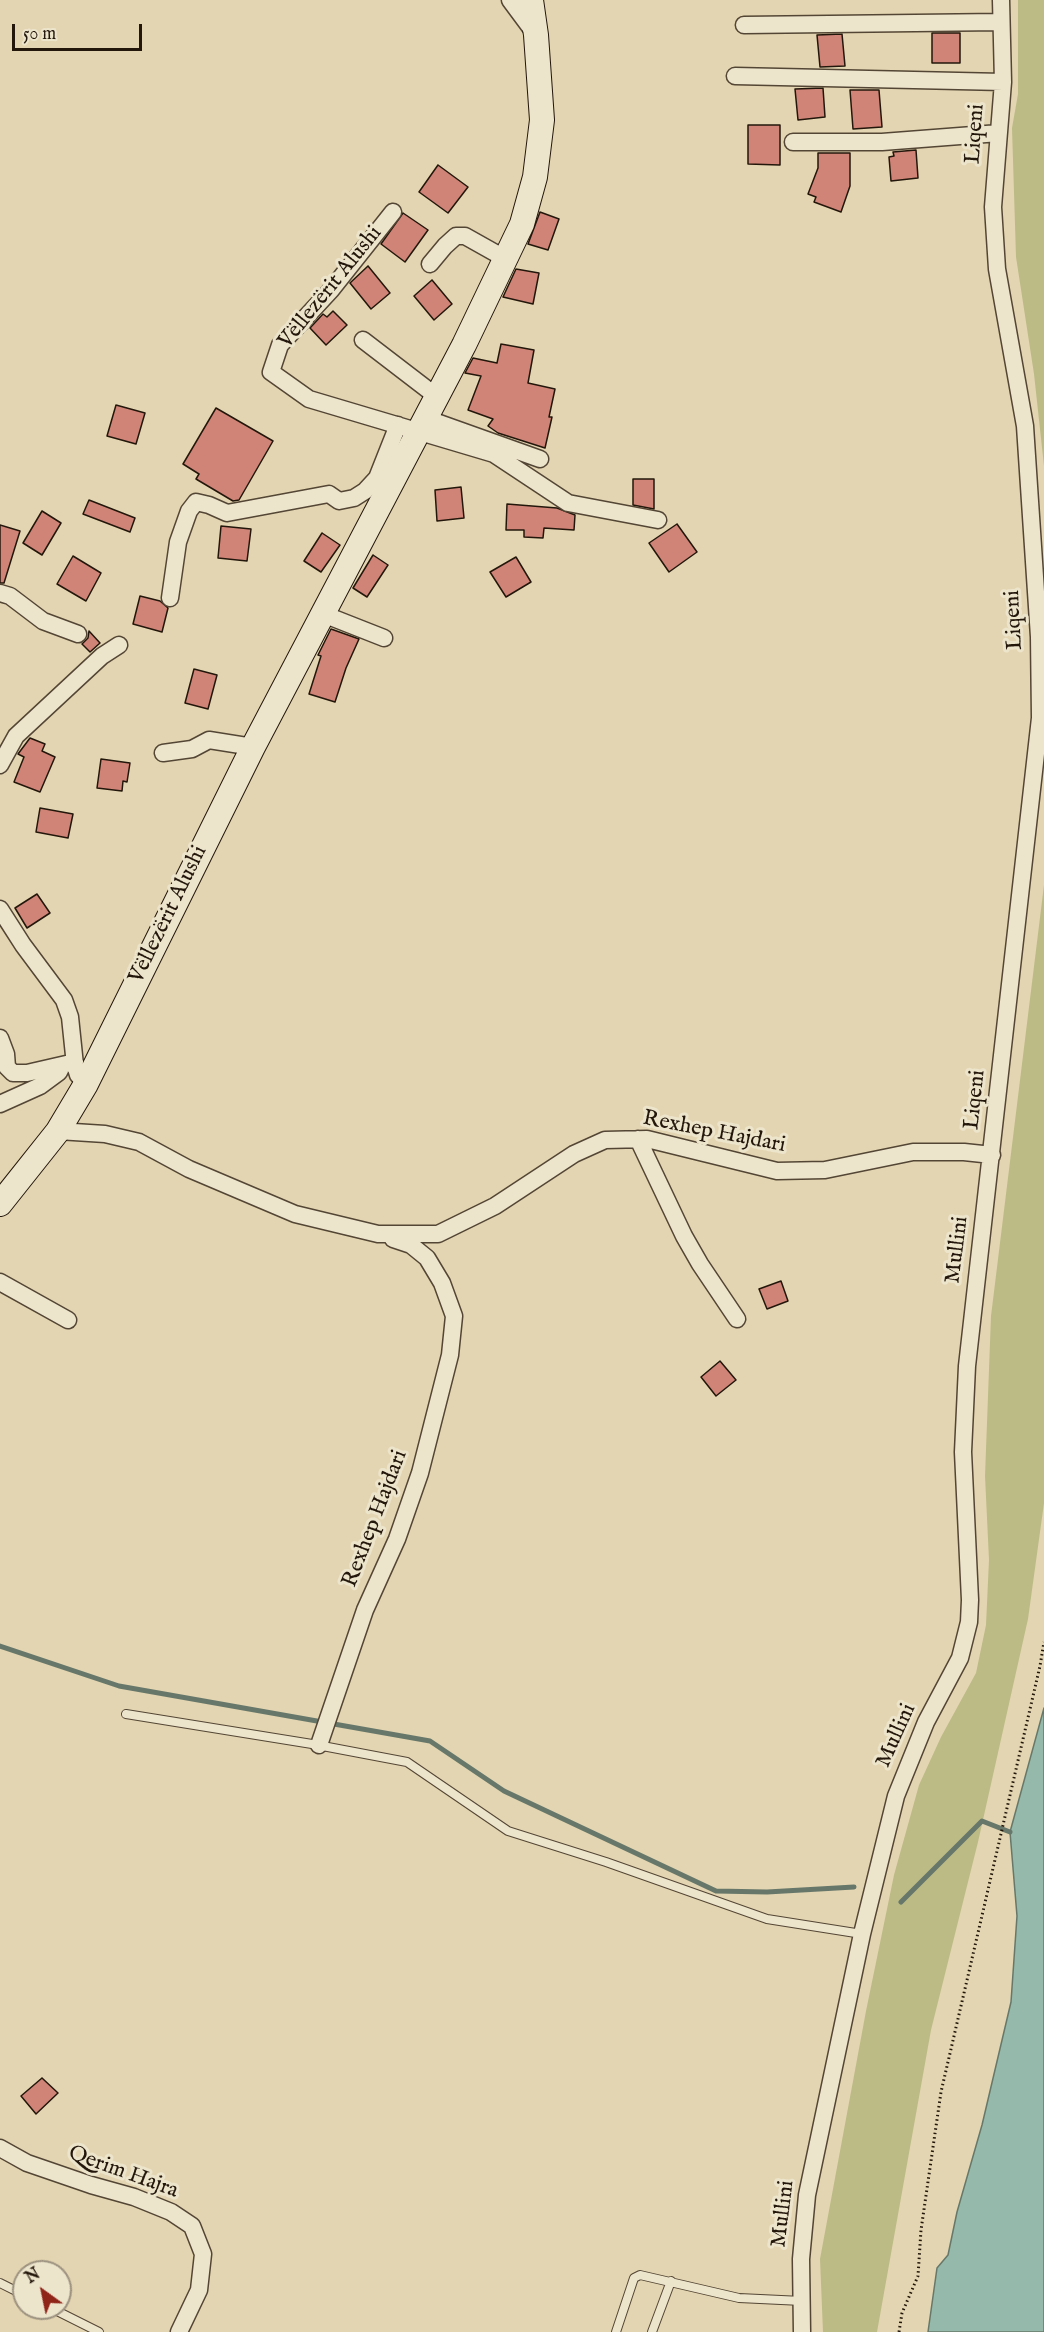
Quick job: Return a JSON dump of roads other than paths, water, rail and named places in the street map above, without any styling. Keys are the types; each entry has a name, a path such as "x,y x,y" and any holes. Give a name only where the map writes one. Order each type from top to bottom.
{"main road":[{"name":"Vëllezërit Alushi","path":"0,1204 58,1131 86,1084 253,747 323,614 413,425 436,396 464,345 522,224 535,177 542,120 531,0"}],"street":[{"path":"510,0 536,35"},
{"name":"Liqeni","path":"992,1155 1040,718 1039,637 1024,426 997,269 993,207 1003,82 1001,0"},
{"path":"744,25 1000,22"},
{"name":"Liqeni","path":"735,76 1003,82"},
{"path":"793,142 882,142 999,133"},
{"name":"Vëllezërit Alushi","path":"393,212 331,290 280,345 271,372 309,399 540,459"},
{"path":"430,264 456,236 465,236 506,260"},
{"path":"363,340 436,396"},
{"name":"Vëllezërit Alushi","path":"413,425 494,454 568,503 658,520"},
{"name":"Vëllezërit Alushi","path":"170,598 178,542 189,511 196,502 227,513 329,494 339,501 354,498 378,478 413,425"},
{"path":"0,593 10,596 44,621 78,634"},
{"path":"323,614 384,638"},
{"path":"0,765 16,736 102,657 119,645"},
{"path":"164,753 192,749 209,740 253,747"},
{"path":"0,909 23,945 64,1000 70,1017 68,1064 86,1084"},
{"path":"0,1038 6,1054 7,1067 13,1073 27,1073 68,1064"},
{"path":"0,1104 40,1086 68,1064"},
{"name":"Rexhep Hajdari","path":"58,1131 105,1134 139,1142 189,1169 295,1214 378,1234 411,1245 427,1258 442,1283 454,1316 450,1355 420,1473 397,1539 365,1610 319,1745"},
{"path":"638,1139 684,1236 737,1318"},
{"name":"Rexhep Hajdari","path":"378,1234 438,1234 495,1206 574,1154 605,1140 638,1139 679,1146 777,1171 825,1170 913,1152 964,1152 992,1155"},
{"name":"Mullini","path":"802,2332 801,2259 807,2195 862,1934 896,1796 926,1722 960,1658 969,1622 963,1452 964,1418 967,1366 992,1155"},
{"path":"0,1282 68,1320"},
{"name":"Qerim Hajra","path":"0,2148 27,2163 134,2197 171,2212 192,2226 202,2254 199,2290 179,2332"}],"lane":[{"path":"126,1714 319,1745 407,1762 508,1831 606,1862 767,1919 862,1934"},
{"path":"616,2332 636,2276 671,2281 739,2298 802,2301"},
{"path":"652,2332 671,2281"},
{"path":"72,2318 99,2332"}],"waterway":[{"path":"0,1646 119,1686 430,1741 504,1791 716,1891 767,1892 854,1887"},
{"path":"901,1902 982,1821 1010,1832"}]}
